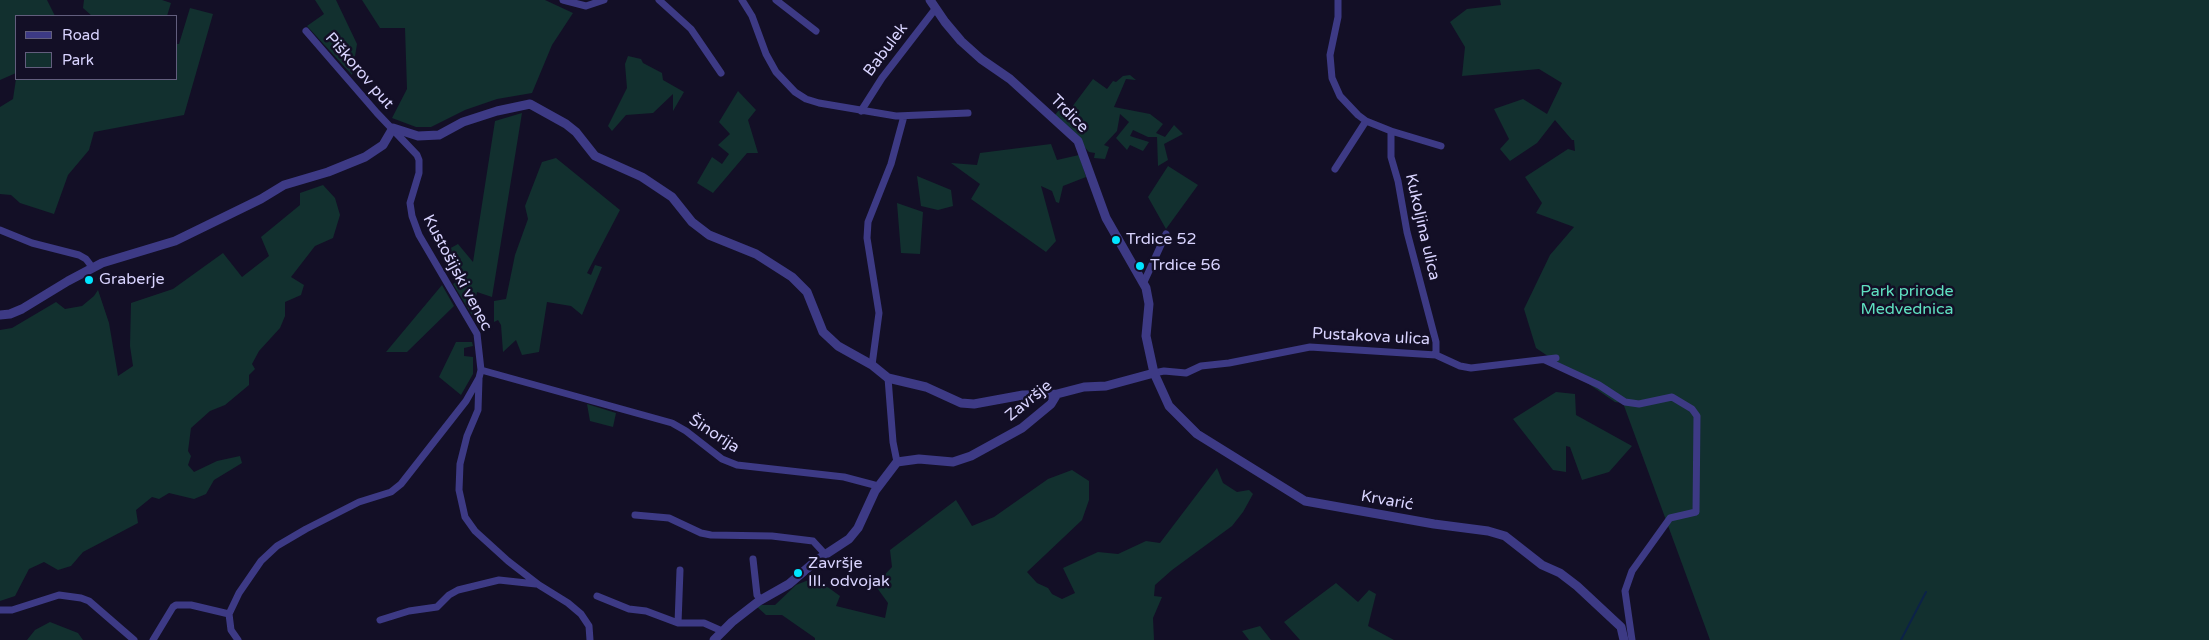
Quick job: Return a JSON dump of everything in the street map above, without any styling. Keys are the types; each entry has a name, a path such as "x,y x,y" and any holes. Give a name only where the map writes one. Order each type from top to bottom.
{"street":[{"path":"563,0 586,6 604,0"},
{"path":"659,0 691,29 721,73"},
{"path":"742,0 752,16 769,61 785,83 802,96 816,102 879,115 904,116 968,113"},
{"path":"776,0 816,31"},
{"name":"Trdice","path":"930,0 952,31 973,52 1010,79 1078,141 1106,218 1144,282 1149,304 1146,336 1154,373"},
{"path":"1338,0 1338,17 1330,55 1332,78 1340,96 1366,121 1391,131 1441,146"},
{"name":"Babulek","path":"861,111 882,78 936,8"},
{"name":"Piškorov put","path":"306,31 392,129"},
{"path":"0,315 10,314 22,309 92,267 112,259 175,241 261,199 284,185 328,172 365,157 383,145 392,129 396,128 418,136 438,135 464,122 497,110 530,104 550,114 576,132 595,156 642,178 672,196 692,222 709,235 756,254 792,277 807,292 823,332 838,346 872,365 888,378 926,386 967,404 1023,394 1057,394"},
{"path":"872,365 879,313 867,238 868,222 891,164 904,116"},
{"path":"1335,169 1366,121"},
{"name":"Kustošijski venec","path":"228,614 238,593 270,551 306,529 359,502 391,492 401,484 466,401 479,378 481,370 477,334 419,235 412,216 410,203 419,173 420,160 415,152 392,129"},
{"name":"Kukoljina ulica","path":"1391,131 1391,157 1398,181 1407,232 1434,334 1436,354"},
{"path":"0,230 39,245 79,255 86,259 92,267"},
{"path":"1144,282 1166,234"},
{"name":"Pustakova ulica","path":"1154,373 1164,371 1186,372 1201,366 1229,363 1310,347 1436,354 1460,366 1471,368 1556,358"},
{"path":"1545,360 1599,385 1625,402 1639,404 1672,397 1692,409 1697,416 1696,512 1670,518 1629,576 1625,591 1632,640"},
{"name":"Šinorija","path":"481,370 672,423 686,431 707,450 737,465 844,477 878,486"},
{"name":"Završje","path":"897,462 919,459 953,462 971,456 1022,428 1051,404 1057,394 1084,387 1106,386 1154,373"},
{"name":"Krvarić","path":"1154,373 1169,406 1197,434 1252,467 1289,493 1306,501 1326,505 1434,524 1488,531 1505,536 1542,565 1560,573 1577,586 1621,627 1624,640"},
{"path":"479,378 478,410 467,436 460,464 459,490 465,517 475,531 539,585 568,603 581,614 589,626 590,640"},
{"path":"714,640 722,631 761,600 789,584 854,533 878,486 897,462 892,442 888,378"},
{"path":"635,514 669,518 701,533 711,535 772,536 813,541 825,554"},
{"path":"753,559 757,595 761,600"},
{"path":"678,623 680,570"},
{"path":"380,620 402,613 437,607 449,595 458,590 499,580 539,585"},
{"path":"0,610 12,610 59,595 81,598 89,602 134,640"},
{"path":"597,596 630,609 646,611 678,623 704,623 722,631"},
{"path":"153,640 176,604 191,605 228,614 232,630 238,640"}],"green space":[{"path":"0,0 47,0 54,15 15,15 15,73 0,80"},
{"path":"84,0 162,0 171,3 167,15 91,15 83,8"},
{"path":"315,0 336,0 357,44 352,75 307,26 324,14"},
{"path":"362,0 545,0 573,13 552,45 532,93 497,99 465,110 431,127 416,127 392,118 407,89 405,28 380,28"},
{"name":"Park prirode Medvednica","path":"1500,0 2209,0 2209,640 1710,640 1623,403 1615,402 1536,348 1524,309 1550,255 1574,227 1536,213 1542,203 1525,177 1568,149 1575,151 1574,140 1555,120 1537,143 1510,161 1500,149 1509,139 1494,109 1523,99 1547,114 1562,83 1539,69 1462,76 1465,47 1450,22 1467,9 1501,5"},
{"path":"190,8 213,14 184,115 94,132 89,150 68,175 54,214 20,203 11,195 0,194 0,107 13,99 16,80 178,80 179,44"},
{"path":"628,56 641,59 643,63 662,73 663,80 684,92 673,111 673,94 653,113 626,115 612,131 608,126 627,88 625,64"},
{"path":"1130,75 1136,80 1126,79 1114,107 1150,114 1163,124 1156,133 1165,137 1174,125 1183,134 1164,144 1168,160 1158,166 1157,137 1148,137 1133,130 1130,136 1149,142 1143,151 1130,145 1127,150 1116,138 1129,122 1120,114 1117,131 1104,145 1109,147 1105,159 1094,158 1095,153 1089,152 1055,115 1062,106 1069,111 1093,79 1107,89 1113,81 1116,82 1123,76"},
{"path":"738,91 756,110 748,120 758,153 747,153 713,193 697,183 712,157 722,164 729,154 718,145 730,134 719,122"},
{"path":"522,113 492,297 477,292 472,315 453,284 460,280 447,250 458,244 473,262 495,121"},
{"path":"1051,144 1057,160 1079,155 1086,177 1063,186 1059,203 1056,202 1052,191 1041,186 1056,241 1046,252 971,199 980,184 951,163 977,165 980,153"},
{"path":"556,158 620,210 587,273 591,275 595,265 602,267 582,315 571,306 547,302 539,352 522,355 516,340 503,352 501,325 498,320 494,322 494,301 506,299 515,255 528,219 525,206 542,162"},
{"path":"1168,166 1198,185 1166,229 1148,197"},
{"path":"917,176 951,190 953,206 938,210 921,206"},
{"path":"323,185 335,198 340,215 333,238 315,246 291,277 304,285 301,295 285,302 285,316 280,328 259,351 252,364 255,369 249,375 249,385 225,405 210,411 191,428 188,451 191,456 188,465 194,472 217,461 240,456 242,463 214,480 206,494 194,499 169,493 159,499 152,497 136,510 138,523 83,552 71,566 58,570 44,562 29,569 15,596 0,601 0,330 12,328 56,302 65,309 82,306 98,290 109,323 118,376 133,366 130,346 131,303 173,289 223,253 242,277 269,256 261,237 300,205 300,193"},
{"path":"897,203 923,212 920,254 901,253"},
{"path":"442,285 454,306 407,352 386,352"},
{"path":"456,342 472,342 473,346 464,348 464,356 473,357 473,374 461,395 439,377"},
{"path":"1556,392 1575,394 1576,415 1632,446 1609,472 1582,480 1570,447 1566,446 1566,472 1553,470 1513,419"},
{"path":"587,404 616,413 613,427 590,421"},
{"path":"1217,468 1223,483 1237,492 1249,490 1253,494 1243,512 1232,526 1172,570 1155,585 1154,596 1162,597 1153,618 1154,640 815,640 815,638 782,615 766,615 755,605 775,605 796,585 811,579 840,596 836,606 885,618 888,603 875,585 892,567 890,550 956,500 972,526 994,517 1048,479 1072,470 1089,481 1089,500 1082,520 1027,572 1037,583 1048,588 1052,594 1062,599 1075,593 1063,568 1098,552 1118,554 1146,541 1160,543"},
{"path":"1336,583 1358,602 1369,590 1376,594 1368,626 1394,640 1300,640 1284,622"},
{"path":"50,622 78,633 83,640 27,640 35,630"},
{"path":"1260,626 1271,640 1249,640 1242,631"}],"waterway":[{"path":"1901,640 1926,592"}],"place":[{"name":"Trdice 52","path":"1116,240"},
{"name":"Trdice 56","path":"1140,266"},
{"name":"Graberje","path":"89,280"},
{"name":"Završje III. odvojak","path":"798,573"}]}
